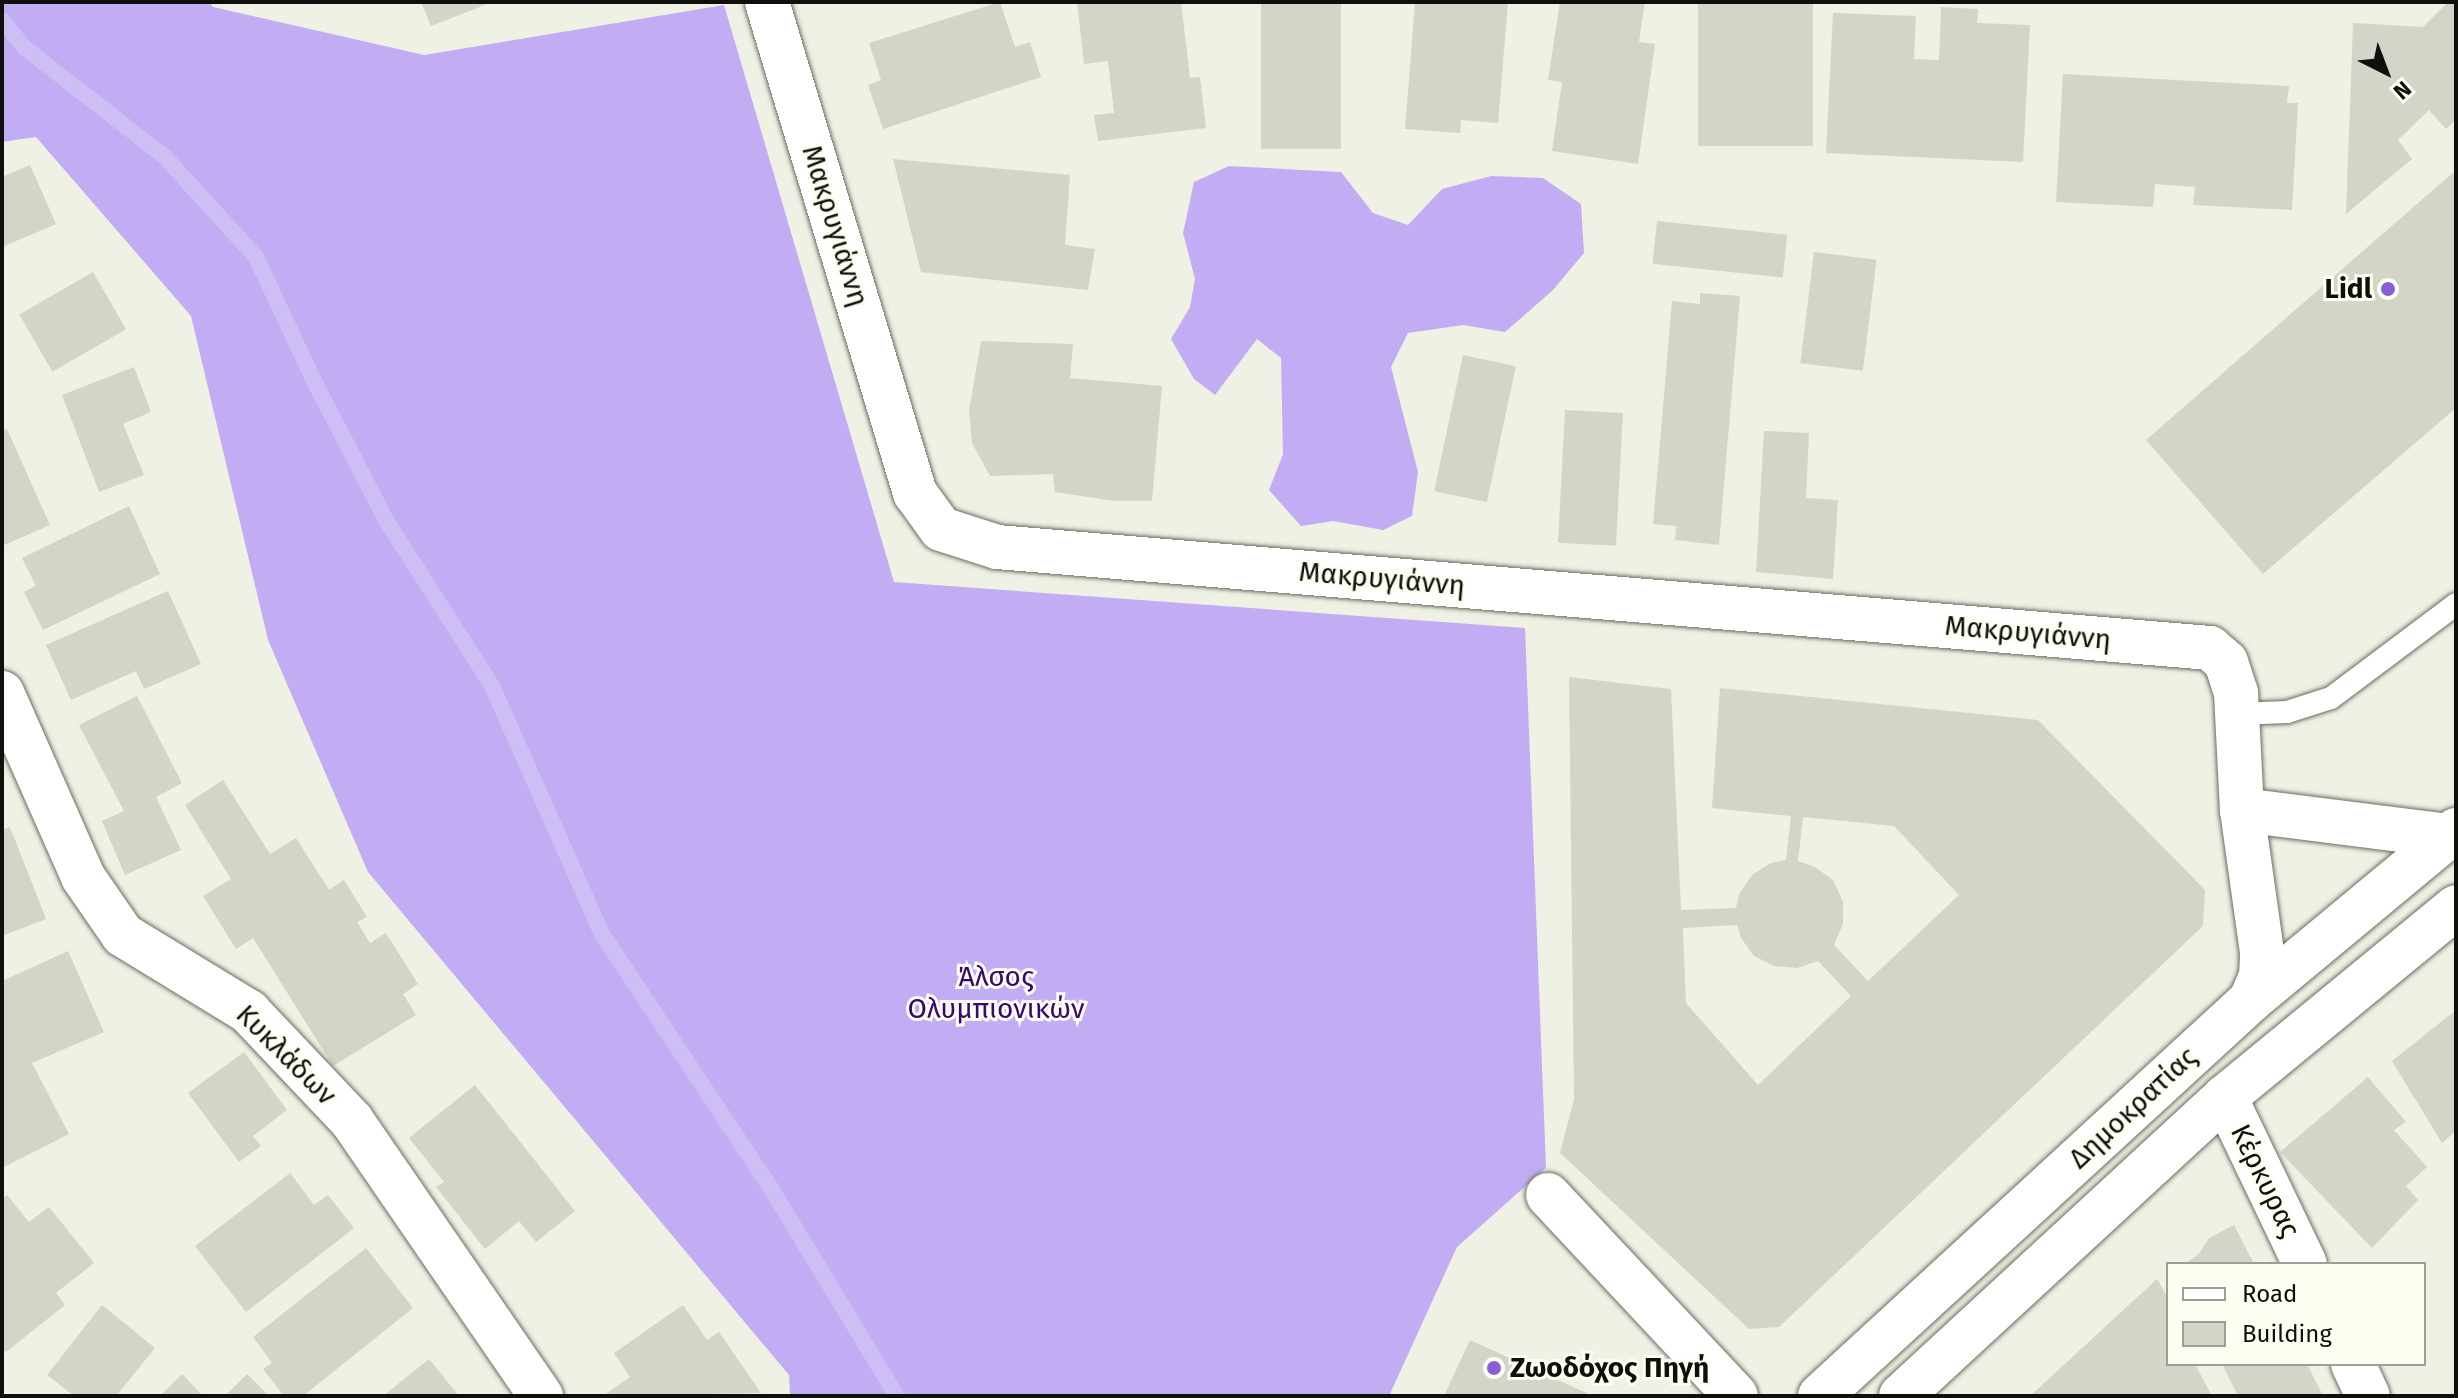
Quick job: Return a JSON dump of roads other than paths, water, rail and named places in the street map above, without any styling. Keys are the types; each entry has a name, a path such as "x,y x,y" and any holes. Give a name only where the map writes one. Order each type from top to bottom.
{"street":[{"name":"Μακρυγιάννη","path":"767,2 915,493 941,529 997,547 2210,648 2226,662 2236,693 2242,810 2262,953 2261,976 2251,1000"},
{"name":"Κυκλάδων","path":"2,693 83,877 123,935 249,1012 352,1121 541,1396"},
{"path":"2242,810 2452,833"},
{"name":"Δημοκρατίας","path":"1820,1396 2251,1000 2452,833"},
{"name":"Δημοκρατίας","path":"1901,1396 2225,1097 2456,907"},
{"name":"Κέρκυρας","path":"2225,1097 2304,1262"},
{"path":"1548,1195 1736,1396"},
{"path":"2354,1366 2368,1396"}],"lane":[{"path":"2238,714 2287,712 2331,698 2456,604"}],"waterway":[{"path":"2,20 25,48 165,157 256,257 314,381 386,520 492,686 602,934 769,1185 897,1396"}],"place":[{"name":"Lidl","path":"2388,289"},
{"name":"Ζωοδόχος Πηγή","path":"1494,1368"}],"park label":[{"name":"Άλσος Ολυμπιονικών","path":"996,993"}]}
